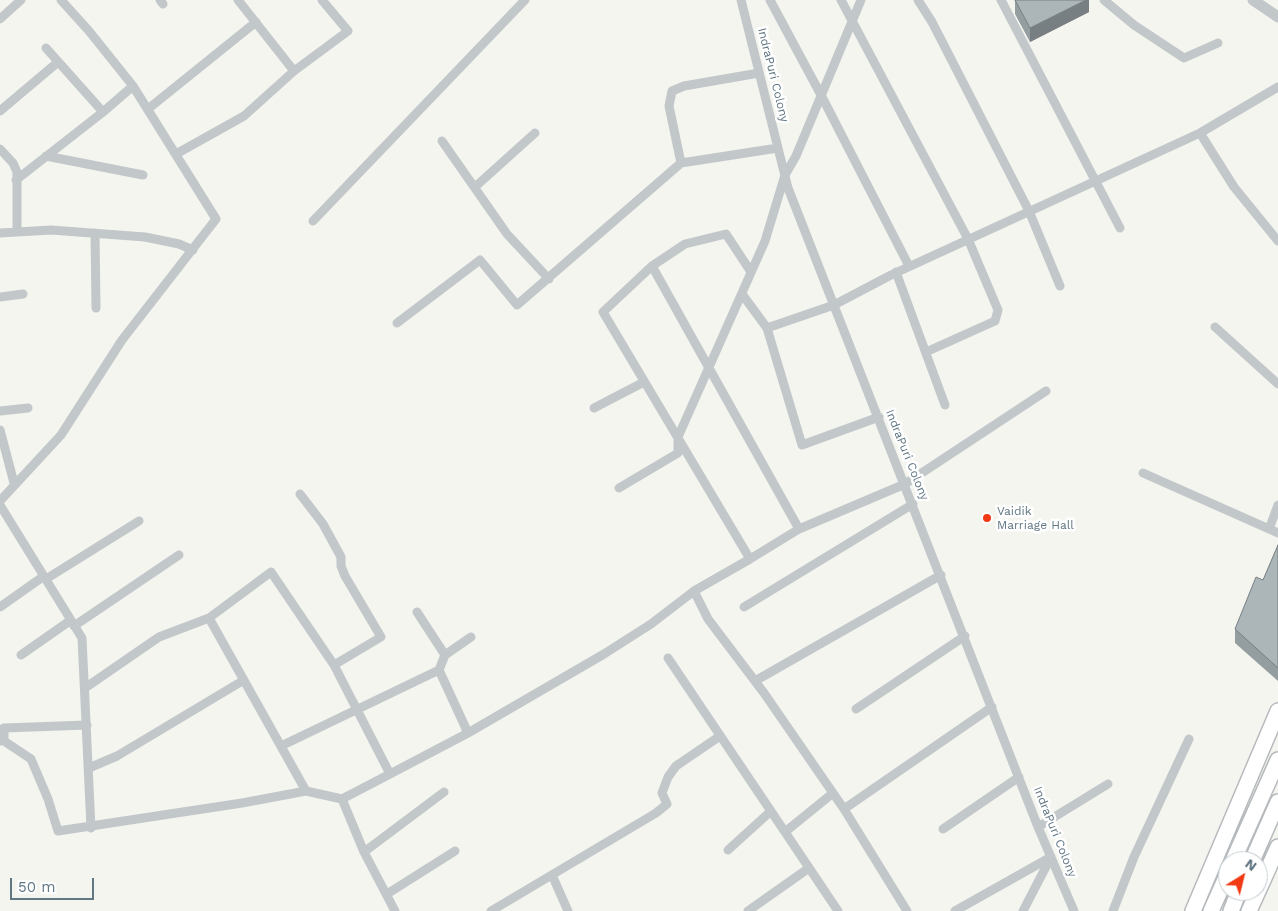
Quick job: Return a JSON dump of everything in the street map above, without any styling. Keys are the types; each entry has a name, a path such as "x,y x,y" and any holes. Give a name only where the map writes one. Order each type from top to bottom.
{"highway":[{"path":"1193,911 1278,711"},
{"path":"1237,851 1278,760"},
{"path":"1256,851 1278,802"},
{"path":"1249,911 1278,847"},
{"path":"1211,911 1218,895"}],"street":[{"path":"0,19 21,0"},
{"path":"0,501 14,483 61,434 122,340 216,218 134,86 90,31 61,0"},
{"path":"238,0 294,71"},
{"path":"176,154 244,116 294,71 348,31 322,0"},
{"path":"313,221 525,0"},
{"name":"IndraPuri Colony","path":"741,0 785,175 1038,827 1074,911"},
{"path":"770,0 909,266"},
{"path":"841,0 968,239 998,310 995,321 926,352"},
{"path":"619,488 678,453 678,437 766,242 785,175 796,156 861,0"},
{"path":"918,0 932,22 1029,211 1060,286"},
{"path":"1002,0 1120,228"},
{"path":"1104,0 1134,25 1184,58 1218,43"},
{"path":"1253,0 1278,17"},
{"path":"148,109 256,22"},
{"path":"46,48 104,112"},
{"path":"0,111 58,62"},
{"path":"681,163 669,106 672,92 684,86 759,73"},
{"path":"16,180 104,112 134,86"},
{"path":"766,328 834,304 896,272 1200,133 1278,87"},
{"path":"475,187 535,133"},
{"path":"1200,133 1234,187 1278,240"},
{"path":"442,141 507,234 549,279"},
{"path":"397,324 480,260 517,305 681,163 778,148"},
{"path":"0,150 13,163 17,172 17,230"},
{"path":"46,156 143,175"},
{"path":"0,233 17,230 95,233 145,238 179,244 193,250"},
{"path":"95,233 96,308"},
{"path":"750,559 603,312 652,266 685,244 726,234 751,272"},
{"path":"652,266 799,529"},
{"path":"896,272 945,405"},
{"path":"0,297 23,294"},
{"path":"742,294 766,328 802,444 879,418"},
{"path":"1215,327 1278,384"},
{"path":"594,408 644,382"},
{"path":"87,726 4,728 2,741 31,758 48,799 58,831 92,828 306,790 342,799 468,733 604,654 651,624 694,591 799,529 905,484 1046,391"},
{"path":"0,412 28,408"},
{"path":"0,430 14,483"},
{"path":"1143,473 1278,533"},
{"path":"300,494 323,524 341,557 341,566 345,576 381,637 334,665"},
{"path":"744,607 913,504"},
{"path":"0,505 82,638 92,828"},
{"path":"1269,529 1278,505"},
{"path":"0,607 139,521"},
{"path":"21,655 178,555"},
{"path":"85,688 159,637 209,618 272,572 334,665 390,774"},
{"path":"755,681 941,575"},
{"path":"694,591 708,619 755,681 844,809 907,911"},
{"path":"417,612 445,656"},
{"path":"209,618 306,790"},
{"path":"856,709 965,636"},
{"path":"281,746 358,711 439,670 445,656 470,637"},
{"path":"668,658 838,911"},
{"path":"439,670 468,733"},
{"path":"90,768 117,756 244,680"},
{"path":"844,809 992,707"},
{"path":"491,911 666,804 662,794 668,776 676,766 720,736"},
{"path":"1113,911 1134,857 1189,739"},
{"path":"943,829 1019,777"},
{"path":"1038,827 1108,784"},
{"path":"364,852 444,792"},
{"path":"785,832 833,793"},
{"path":"342,799 364,852 395,911"},
{"path":"728,850 771,812"},
{"path":"387,894 455,851"},
{"path":"955,911 1051,857"},
{"path":"1023,911 1051,857"},
{"path":"748,911 809,868"},
{"path":"552,875 568,911"}],"building":[{"path":"1015,0 1086,0 1030,28"},
{"path":"1278,545 1278,668 1235,629 1256,577 1263,580"}],"place":[{"name":"Vaidik Marriage Hall","path":"987,518"}]}
